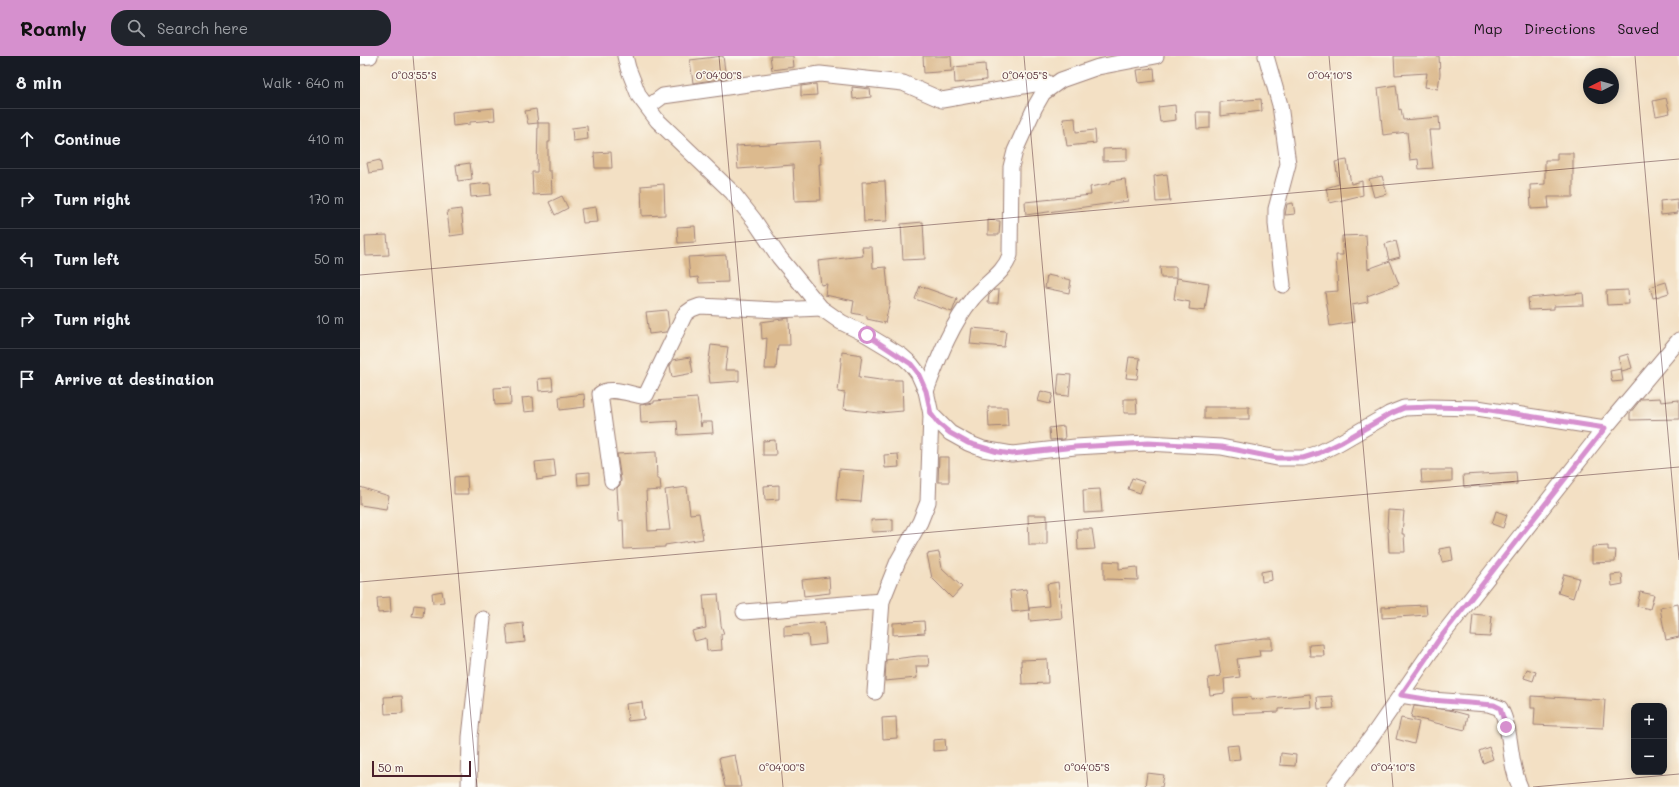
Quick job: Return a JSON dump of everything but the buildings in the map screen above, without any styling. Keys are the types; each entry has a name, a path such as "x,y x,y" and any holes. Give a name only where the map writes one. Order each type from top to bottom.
{"street":[{"path":"360,57 370,56"},
{"path":"625,56 628,68 640,96 657,120 732,192 754,220 779,257 821,308 841,322 867,335 902,356 918,373 926,391 931,414 928,502 920,522 898,561 882,601 875,692"},
{"path":"926,391 941,353 968,304 972,298 1003,270 1008,263 1010,255 1011,167 1015,151 1043,93 1061,80 1098,67 1156,56"},
{"path":"1266,56 1280,106 1288,164 1276,209 1276,224 1283,285"},
{"path":"648,107 663,96 820,74 903,83 942,100 1046,82 1051,86"},
{"path":"612,481 599,400 600,394 604,391 611,390 642,396 646,395 685,314 700,306 777,310 821,308"},
{"path":"1334,787 1401,695 1440,638 1605,428 1679,340"},
{"path":"931,414 950,433 968,443 983,449 1012,454 1075,447 1148,443 1222,447 1277,458 1303,458 1319,453 1340,443 1390,414 1404,408 1477,408 1605,428"},
{"path":"744,612 882,601"},
{"path":"469,787 470,737 483,619"},
{"path":"1401,695 1431,700 1488,704 1500,708 1506,727 1514,775 1520,787"}],"route":[{"path":"867,335 902,356 911,364 918,373 926,391 931,414 938,423 950,433 983,449 1012,454 1075,447 1148,443 1222,447 1277,458 1303,458 1319,453 1340,443 1390,414 1404,408 1477,408 1605,428 1440,638 1401,695 1431,700 1494,705 1500,708 1503,713 1506,727"}]}
